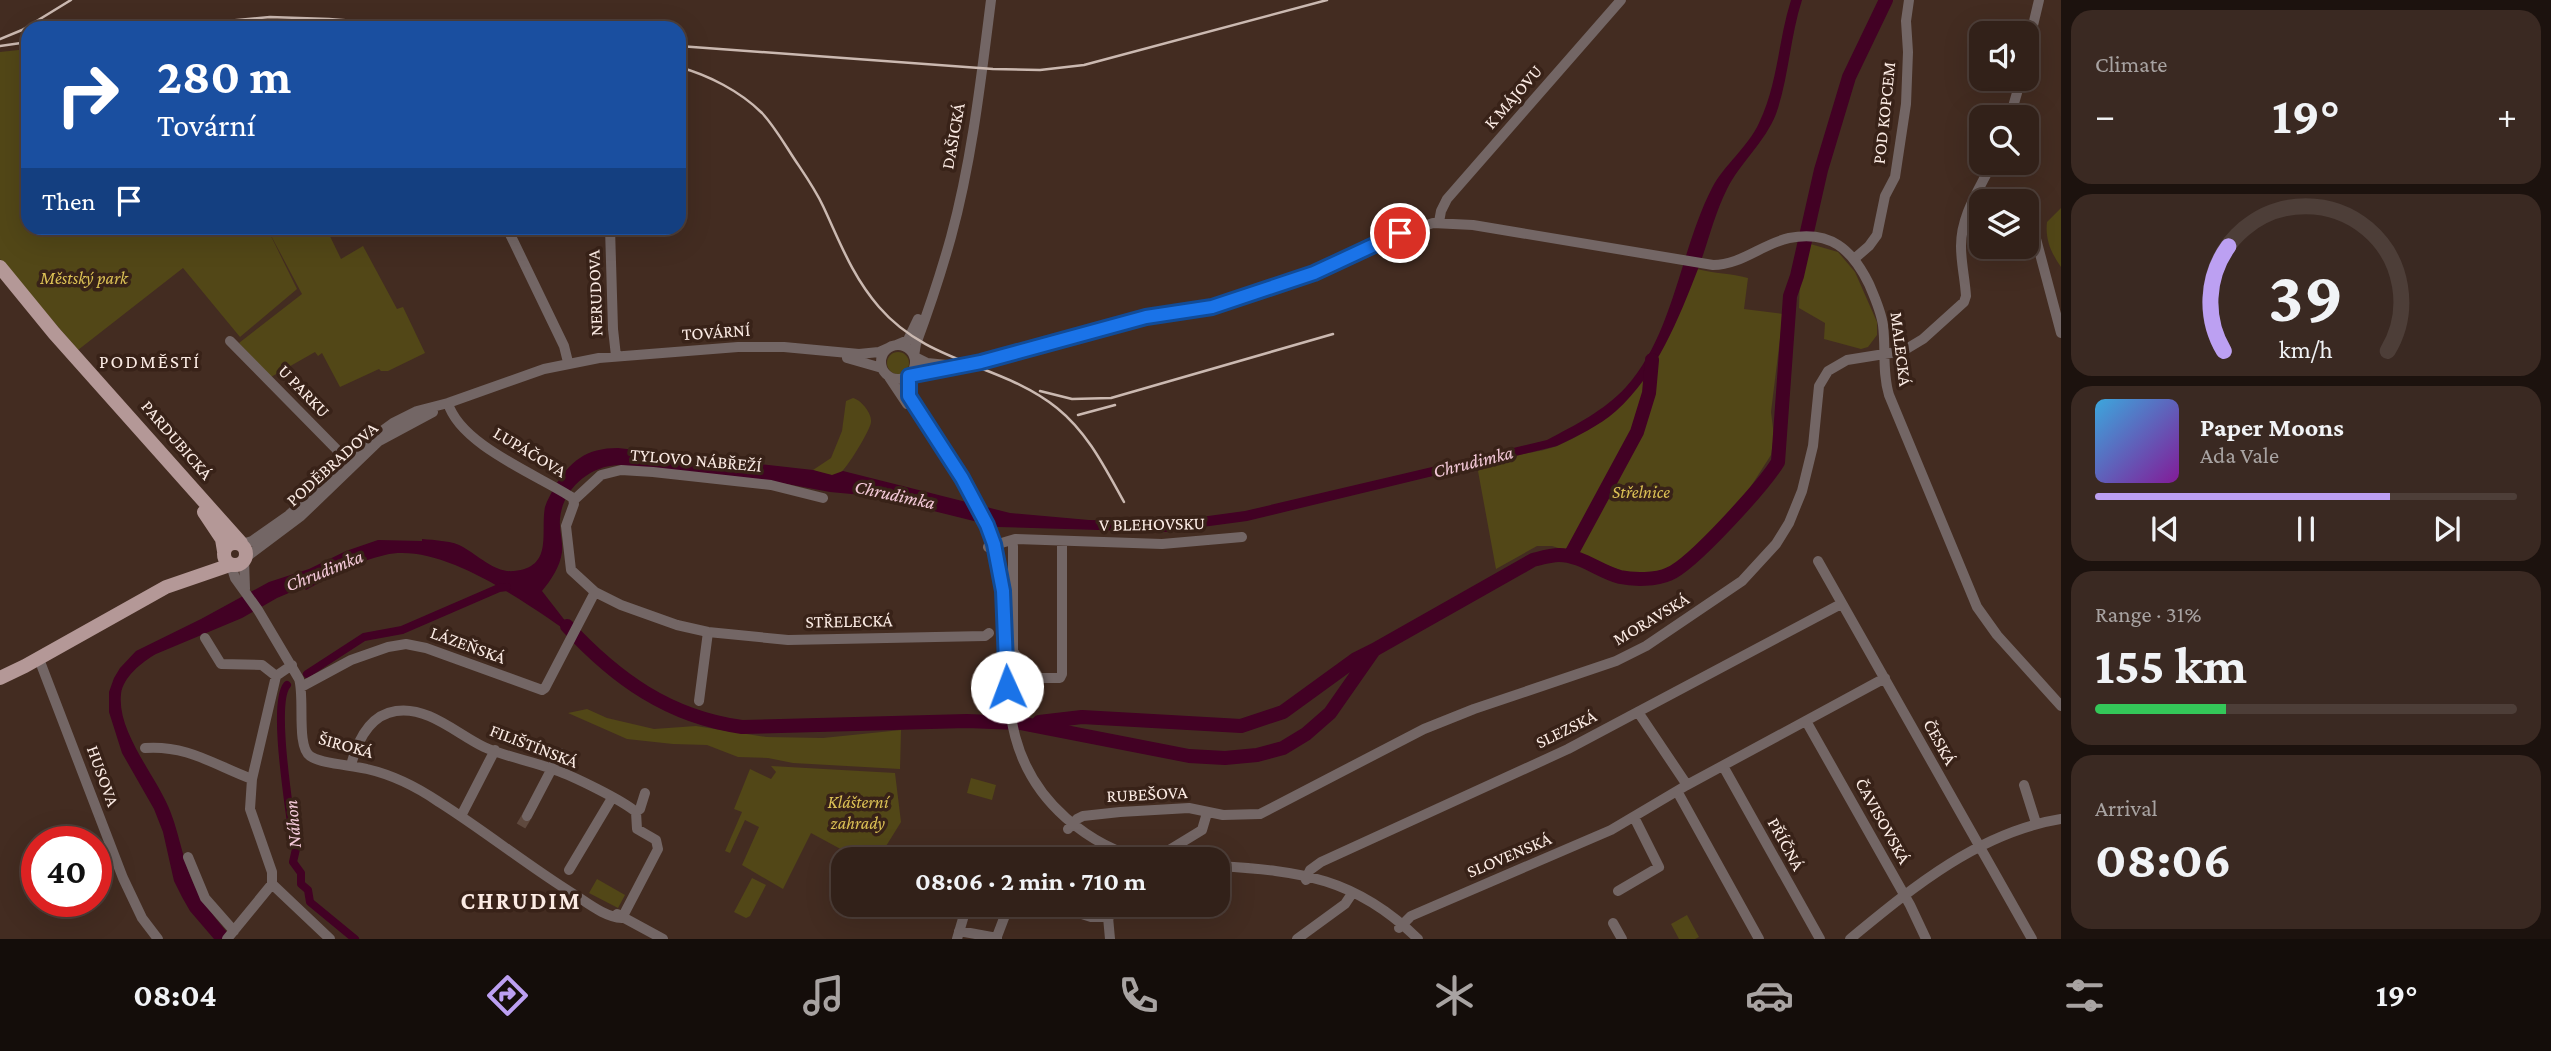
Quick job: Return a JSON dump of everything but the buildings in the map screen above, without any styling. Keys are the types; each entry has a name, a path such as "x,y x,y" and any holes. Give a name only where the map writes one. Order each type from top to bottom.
{"main road":[{"name":"PARDUBICKÁ","path":"0,267 235,555"},
{"name":"PARDUBICKÁ","path":"0,275 197,502 235,555"},
{"path":"0,678 166,587 235,555"},
{"path":"0,670 153,584 180,572 235,555"}],"street":[{"name":"DAŠICKÁ","path":"914,357 951,238 965,175 991,0"},
{"name":"K MÁJOVU","path":"1439,222 1447,199 1621,0"},
{"name":"POD KOPCEM","path":"1854,258 1869,246 1877,235 1885,195 1895,177 1906,104 1906,25 1909,0"},
{"path":"2034,21 2039,0"},
{"name":"MORAVSKÁ","path":"1267,812 1381,750 1442,721 1634,653 1727,592 1754,569 1771,552 1793,513 1811,458 1818,393 1824,376 1833,366 1847,360 1899,353 1919,341 1964,302 1966,293 1962,230 1970,204 1986,175"},
{"path":"886,373 900,380 1146,317 1212,307 1303,278 1400,233 1439,222 1473,225 1707,265 1727,264 1773,244 1811,236 1836,243 1854,258"},
{"path":"510,235 564,346 568,362"},
{"name":"NERUDOVA","path":"610,235 616,356"},
{"path":"2039,247 2061,333"},
{"name":"MALECKÁ","path":"1854,258 1881,316 1885,379 1889,395 1977,607 1997,635 2061,706"},
{"name":"DAŠICKÁ","path":"892,347 910,337 938,276"},
{"name":"U PARKU","path":"230,341 350,463"},
{"name":"TOVÁRNÍ","path":"616,356 756,346 866,354 892,347"},
{"path":"967,364 927,363 914,357 907,348 892,347 882,358 886,373 970,496"},
{"name":"TOVÁRNÍ","path":"817,351 886,373"},
{"name":"PODĚBRADOVA","path":"235,555 301,516 364,444 393,423 416,411 447,403 527,374 568,362 616,356"},
{"path":"914,357 915,367 909,376 909,396 970,496 984,525 1001,579 1005,702 1012,739 1031,777 1048,800 1070,826 1095,847"},
{"name":"LUPÁČOVA","path":"447,403 454,416 482,446 572,498"},
{"name":"TYLOVO NÁBŘEŽÍ","path":"572,498 601,475 621,470 771,485 823,498"},
{"name":"STŘELECKÁ","path":"572,498 566,524 573,573 595,592 628,608 708,632 788,640 985,636 989,633"},
{"name":"V BLEHOVSKU","path":"991,546 1015,539 1176,544 1242,537"},
{"path":"1013,546 1013,653 1030,678 1060,678 1062,542"},
{"name":"ŠIROKÁ","path":"235,555 235,578 258,610 297,677 305,751 310,757 387,775 413,786 582,900 606,907 663,939"},
{"name":"ČESKÁ","path":"1818,561 2032,939"},
{"name":"LÁZEŇSKÁ","path":"276,676 297,677 314,682 351,660 406,644 432,650 535,689 545,688 595,592"},
{"name":"SLEZSKÁ","path":"1307,877 1310,870 1321,862 1568,749 1842,604"},
{"path":"699,701 708,632"},
{"path":"188,857 205,898 230,935 272,884 272,872 250,808 251,779 276,676 262,665 221,664 205,638"},
{"name":"HUSOVA","path":"39,659 123,877 142,918 158,939"},
{"name":"SLOVENSKÁ","path":"1401,926 1411,916 1602,834 1885,678"},
{"name":"FILIŠTÍNSKÁ","path":"351,765 366,730 381,716 397,710 423,714 495,750 552,768 636,812"},
{"path":"1638,712 1682,788 1758,937"},
{"name":"ČAVISOVSKÁ","path":"1806,721 1926,939"},
{"path":"145,748 179,749 251,779"},
{"path":"459,815 495,750"},
{"path":"527,816 560,753"},
{"name":"PŘÍČNÁ","path":"1723,766 1820,939"},
{"path":"2024,785 2036,823"},
{"path":"622,918 658,849 656,840 637,829 636,812 640,809 645,793"},
{"path":"569,870 612,798"},
{"name":"RUBEŠOVA","path":"1070,826 1088,815 1120,812 1189,808 1207,813 1245,816 1267,812"},
{"path":"1174,847 1202,830 1207,813"},
{"path":"1618,891 1659,867 1634,817"},
{"path":"1850,939 1939,870 1980,847 2036,823 2061,819"},
{"path":"1070,826 1111,847"},
{"path":"1230,867 1275,870 1353,891 1418,939"},
{"path":"1230,874 1307,877 1351,895 1401,926 1411,939"},
{"path":"272,884 330,939"},
{"path":"1297,939 1345,904 1351,895"},
{"path":"963,917 958,935 996,939 1004,917"},
{"path":"1108,917 1110,939"},
{"path":"1613,923 1622,939"}],"green space":[{"name":"Městský park","path":"21,50 21,235 270,235 297,289 240,337 183,268 78,350 0,259 0,52"},
{"path":"2061,208 2061,267 2050,246 2047,222"},
{"path":"271,235 329,235 341,259 363,246 397,309 403,307 425,353 388,371 379,369 340,387 322,353 318,356 315,352 271,377 239,343 302,294"},
{"path":"1807,243 1838,252 1855,272 1877,322 1877,335 1868,347 1861,349 1824,339 1825,323 1799,308 1800,276"},
{"name":"Střelnice","path":"1697,269 1748,278 1744,309 1783,314 1771,412 1774,436 1771,455 1746,494 1686,561 1659,577 1637,576 1552,546 1537,546 1496,569 1478,471 1507,457 1559,445 1588,430 1612,413 1632,394 1661,350"},
{"path":"898,352 906,355 909,363 906,371 898,374 890,371 887,363 890,355"},
{"path":"853,398 865,407 871,418 863,440 840,473 830,475 813,470 831,458 842,431 846,401"},
{"path":"587,709 607,718 654,729 696,726 766,737 823,738 901,730 900,769 738,757 707,745 627,739 568,713"},
{"name":"Klášterní zahrady","path":"771,766 895,773 901,822 885,847 837,847 811,833 783,889 742,865 759,827 745,820 730,853 725,851 742,812 734,809 750,769 771,779 776,772"},
{"path":"971,778 996,785 992,800 967,793"},
{"path":"752,878 766,885 750,916 746,918 734,912"},
{"path":"597,879 625,895 618,908 589,893"},
{"path":"1687,915 1699,937 1679,939 1671,924"}],"water":[{"name":"Chrudimka","path":"1791,0 1802,0 1776,114 1727,189 1683,307 1655,364 1616,411 1588,430 1557,446 1247,521 1165,532 998,527 873,496 830,492 771,481 607,466 587,475 566,498 560,519 561,558 555,573 542,591 580,640 487,580 434,558 408,553 385,555 364,561 306,590 303,587 277,598 242,618 156,654 134,671 125,682 121,694 121,708 130,737 168,806 195,887 216,919 234,939 214,939 190,911 182,897 174,881 163,832 154,809 122,753 109,712 109,692 120,668 136,651 269,582 309,569 346,551 378,540 422,539 449,542 463,547 500,569 514,571 527,568 540,556 545,507 554,488 573,463 597,450 618,448 813,470 832,475 843,471 1010,513 1089,520 1164,522 1245,511 1547,440 1578,423 1599,410 1626,387 1655,342 1712,188 1754,132 1765,108"}],"waterway":[{"path":"567,626 605,663 646,693 667,705 716,722 742,727 967,721 1020,723 1189,756 1225,758 1257,755 1283,748 1306,734 1330,713 1374,650 1533,560 1567,556 1613,575 1632,579 1669,574 1694,556 1727,523 1778,462 1790,296 1821,170 1849,77 1886,0"},
{"path":"1570,556 1637,432 1649,393 1652,360"},
{"name":"Náhon","path":"307,674 364,637 402,630 499,588 507,587"},
{"path":"1039,722 1082,717 1241,726 1283,712 1356,659 1374,650"},
{"name":"Náhon","path":"287,685 283,695 281,732 296,849 293,862 301,873 301,884 308,890 310,902 355,939"}],"tunnel":[{"path":"521,826 527,816"}],"railway":[{"path":"37,21 71,0"},
{"path":"686,47 993,69 1040,70 1084,65 1327,0"},
{"path":"227,21 270,17 355,21"},
{"path":"0,39 21,30"},
{"path":"0,46 21,43"},
{"path":"686,69 734,91 767,118 813,188 854,271 879,307 920,341 1013,381 1057,408 1087,440 1124,502"},
{"path":"1040,391 1072,399 1111,398 1333,334"},
{"path":"1078,415 1115,405"}],"district":[{"name":"PODMĚSTÍ","path":"150,361"},
{"name":"CHRUDIM","path":"521,901"}],"route":[{"path":"1007,687 1003,591 994,544 973,497 909,396 909,376 981,362 1146,317 1212,307 1303,278 1400,233"}]}
